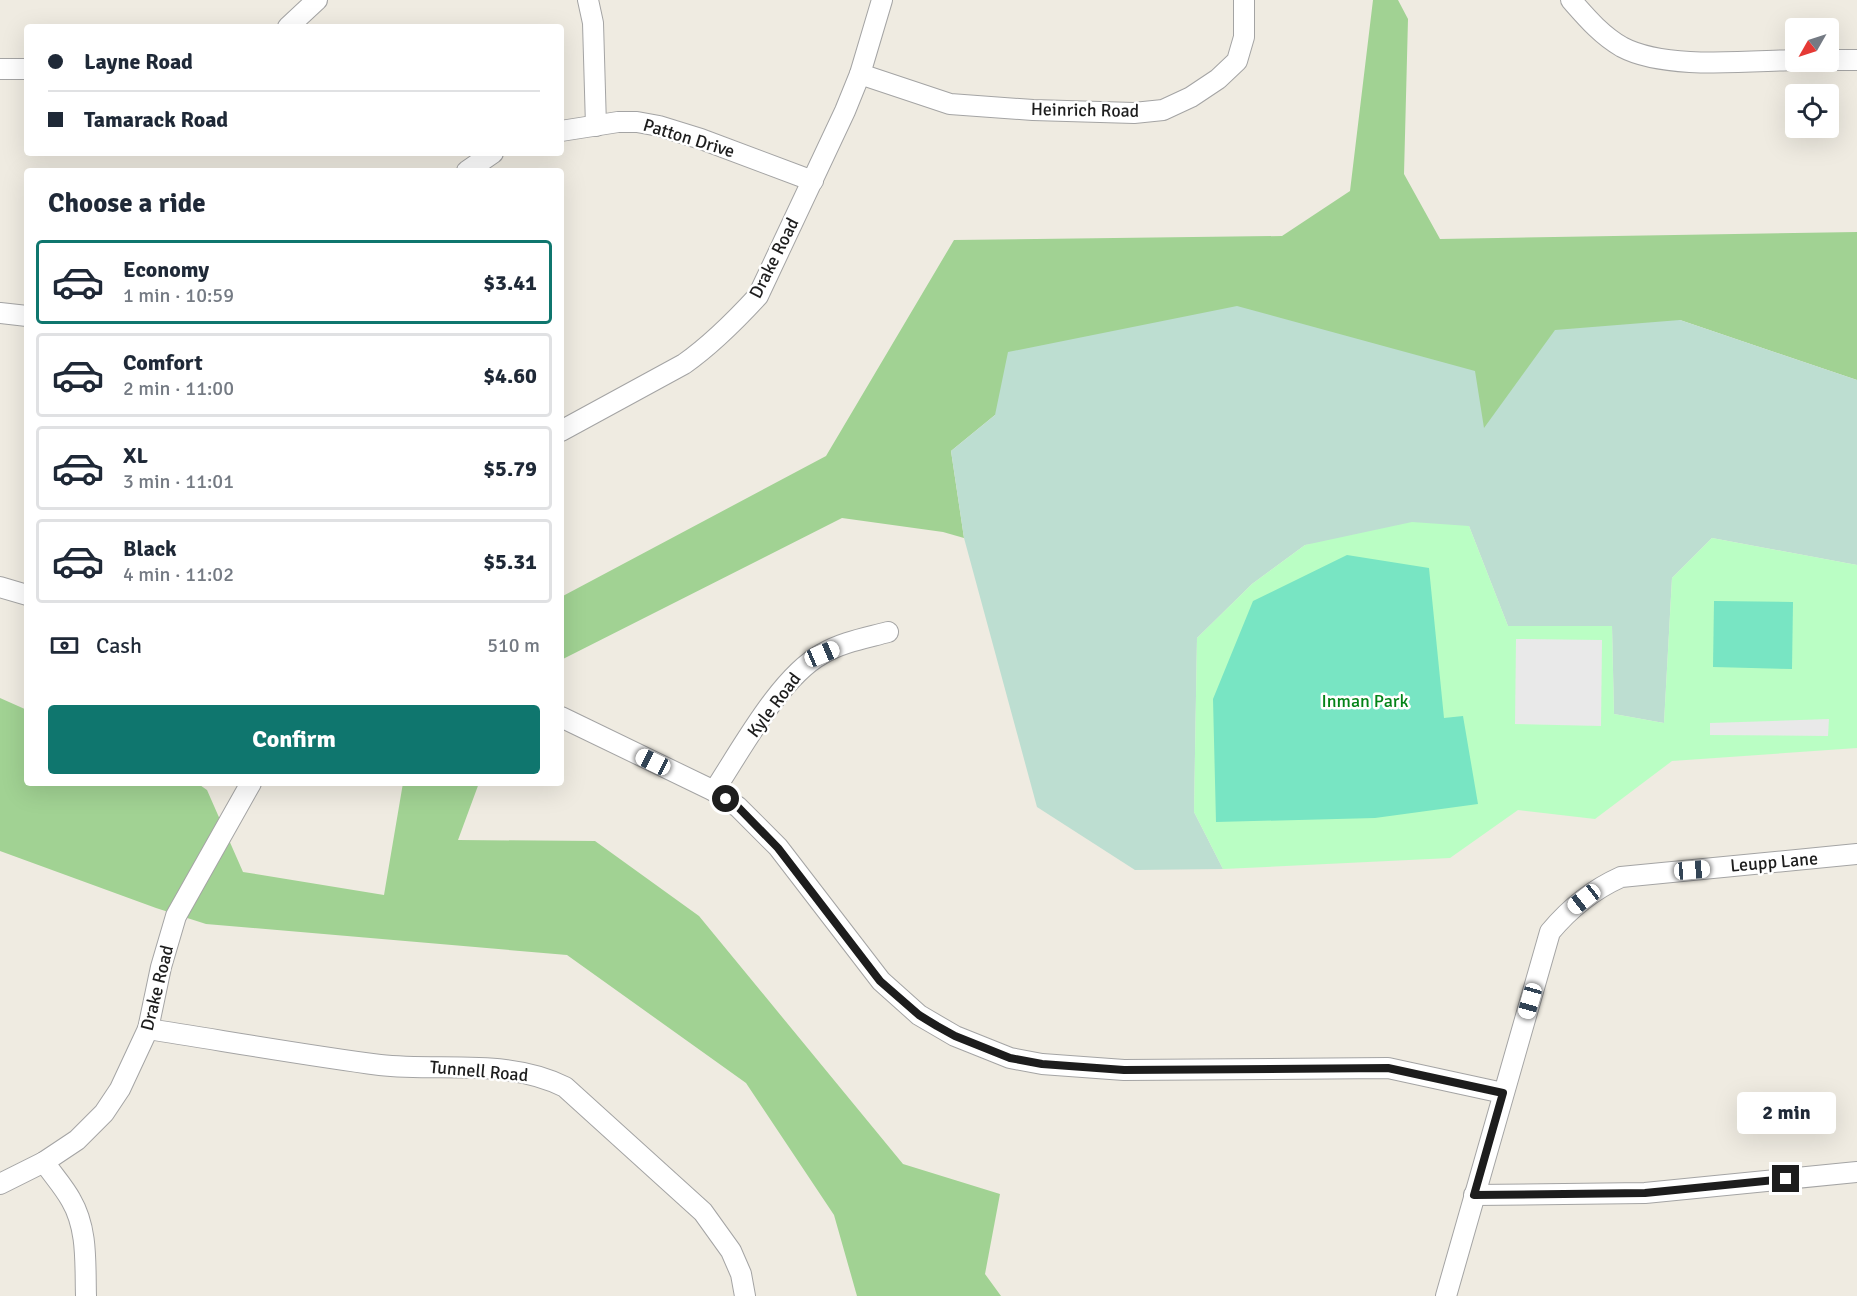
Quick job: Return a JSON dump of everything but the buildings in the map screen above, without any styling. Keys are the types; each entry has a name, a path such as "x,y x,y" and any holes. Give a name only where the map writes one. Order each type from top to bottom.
{"street":[{"path":"291,24 317,0"},
{"path":"588,0 593,23 596,126"},
{"name":"Drake Road","path":"564,429 684,364 700,353 758,296 813,181 860,74 882,0"},
{"name":"Heinrich Road","path":"860,74 950,104 1033,110 1134,113 1163,110 1191,97 1218,79 1237,61 1244,36 1244,0"},
{"path":"1571,0 1595,27 1623,47 1655,58 1694,62 1785,60"},
{"path":"1839,60 1857,60"},
{"path":"0,69 24,69"},
{"name":"Patton Drive","path":"564,131 637,122 659,126 701,139 813,181"},
{"path":"471,168 489,156"},
{"path":"0,313 24,316"},
{"path":"0,587 24,594"},
{"name":"Kyle Road","path":"714,791 780,692 800,669 822,654 850,641 888,632"},
{"path":"564,718 714,791 738,807 778,848 880,981 919,1015 937,1026 955,1036 1010,1058 1042,1064 1124,1070 1388,1068 1503,1093"},
{"name":"Drake Road","path":"0,1184 44,1162 77,1140 104,1113 120,1089 148,1029 161,967 176,916 249,786"},
{"name":"Leupp Lane","path":"1446,1296 1550,932 1567,912 1600,886 1621,877 1857,854"},
{"name":"Tunnell Road","path":"148,1029 382,1065 486,1068 534,1075 550,1080 565,1087 703,1212 731,1251 741,1274 745,1296"},
{"path":"44,1162 72,1201 81,1224 85,1251 86,1296"},
{"path":"1474,1195 1645,1193 1857,1172"}],"green space":[{"path":"1373,0 1398,0 1408,19 1404,174 1440,239 1857,232 1857,380 1680,320 1483,429 995,415 951,451 964,538 943,532 842,518 564,658 564,595 826,456 954,240 1282,236 1350,191"},
{"path":"1237,306 1475,371 1484,428 1555,330 1680,320 1857,380 1857,565 1712,538 1672,578 1664,723 1614,714 1612,626 1508,626 1469,526 1305,545 1252,584 1197,638 1194,812 1223,869 1135,870 1037,807 964,538 951,451 995,415 1008,352"},
{"name":"Inman Park","path":"1412,522 1469,526 1508,626 1612,626 1614,714 1664,723 1672,578 1712,538 1857,565 1857,748 1672,761 1595,819 1518,810 1450,858 1223,869 1194,812 1197,638 1252,584 1305,545"},
{"path":"1347,555 1429,568 1444,718 1463,716 1478,804 1375,818 1216,822 1213,699 1253,601"},
{"path":"1714,601 1793,602 1792,669 1713,667"},
{"path":"0,698 24,709 24,786 201,786 207,790 243,872 384,895 402,786 478,786 458,840 595,841 699,916 903,1164 1000,1194 985,1274 1001,1296 857,1296 834,1215 746,1083 567,955 206,924 0,851"}],"shaded area":[{"path":"1516,639 1602,640 1601,726 1515,724"},
{"path":"1829,719 1828,736 1710,735 1710,723"}],"route":[{"path":"726,799 738,807 778,848 880,981 919,1015 937,1026 955,1036 1010,1058 1042,1064 1124,1070 1388,1068 1503,1093 1474,1195 1645,1193 1786,1179"}]}
